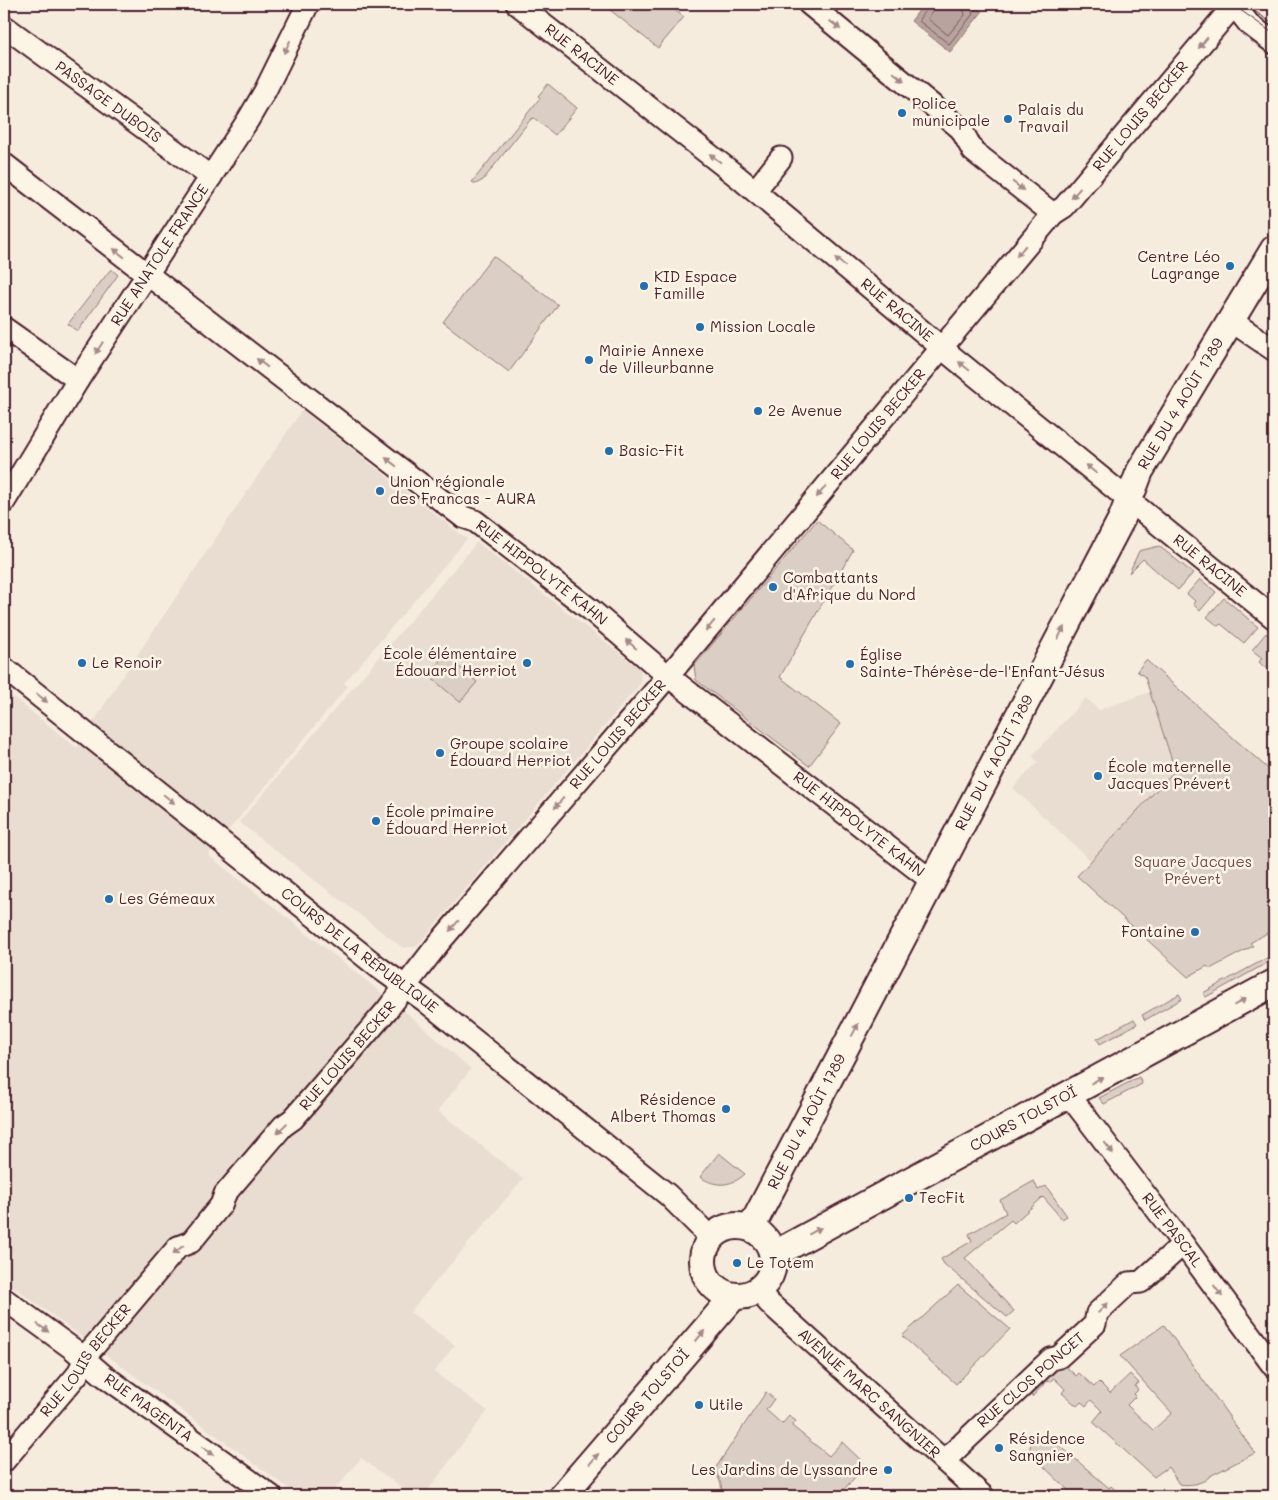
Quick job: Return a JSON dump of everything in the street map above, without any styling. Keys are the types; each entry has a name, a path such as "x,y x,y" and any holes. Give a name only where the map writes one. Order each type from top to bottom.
{"main road":[{"name":"RUE DU 4 AOÛT 1789","path":"751,1228 1115,531 1140,471 1274,249"},
{"name":"COURS TOLSTOÏ","path":"773,1255 1274,983"},
{"path":"734,1226 751,1228 768,1242 773,1255 773,1265 770,1274 765,1283 746,1293 718,1291 704,1273 702,1258 704,1251 711,1238 725,1228 734,1226"},
{"name":"COURS TOLSTOÏ","path":"562,1496 746,1293"}],"street":[{"name":"RUE ANATOLE FRANCE","path":"4,502 78,380 265,91 308,4"},
{"path":"809,4 961,129 973,151 1052,214"},
{"path":"1234,4 1249,24 1274,43"},
{"name":"RUE LOUIS BECKER","path":"4,1462 77,1375 88,1353 178,1247 191,1242 221,1205 225,1194 387,1010 445,937 668,676 1052,214 1064,207 1234,4"},
{"name":"RUE RACINE","path":"520,5 755,191 941,347 1274,618"},
{"name":"PASSAGE DUBOIS","path":"4,26 211,177"},
{"path":"755,191 781,158"},
{"name":"RUE HIPPOLYTE KAHN","path":"4,164 463,518 475,521 541,571 602,619 668,676 932,881"},
{"path":"1230,320 1274,350"},
{"path":"4,328 78,380"},
{"name":"COURS DE LA RÉPUBLIQUE","path":"4,668 378,967 406,986 668,1195 711,1238"},
{"name":"RUE PASCAL","path":"1069,1095 1274,1367"},
{"name":"RUE CLOS PONCET","path":"944,1461 1051,1359 1059,1357 1094,1324 1097,1313 1130,1283 1141,1282 1183,1244"},
{"name":"AVENUE MARC SANGNIER","path":"746,1293 769,1303 983,1496"},
{"name":"RUE MAGENTA","path":"4,1299 67,1345 103,1375 271,1496"}],"shaded area":[{"path":"302,410 467,539 344,683 348,686 208,855 407,1013 471,1069 438,1111 523,1179 410,1312 455,1345 434,1372 488,1411 424,1496 413,1496 361,1458 329,1496 299,1496 4,1280 4,690 77,748 119,682"},
{"name":"Groupe scolaire Édouard Herriot","path":"477,542 640,669 641,683 417,946 403,948 239,822"},
{"name":"École maternelle Jacques Prévert","path":"1149,692 1175,770 1091,861 1013,788 1038,762 1032,756 1086,698 1099,710"}],"green space":[{"path":"613,4 667,4 684,17 658,48 610,10"},
{"path":"548,84 577,108 555,135 534,118 531,119 483,180 476,184 472,182 540,98 538,96"},
{"path":"493,256 558,305 509,372 443,322"},
{"path":"111,269 118,275 78,331 68,324"},
{"path":"817,520 853,550 780,677 841,724 809,766 696,680 694,666"},
{"path":"1159,546 1193,573 1178,590 1143,559 1129,573 1139,551"},
{"path":"1200,579 1216,592 1200,611 1193,604 1195,601 1187,594"},
{"path":"1224,598 1258,627 1244,643 1221,624 1218,626 1207,617"},
{"path":"1266,633 1274,641 1274,664 1268,671 1259,662 1262,658 1252,650"},
{"path":"445,655 477,682 460,702 428,675"},
{"name":"Square Jacques Prévert","path":"1146,660 1274,774 1274,929 1250,943 1253,946 1210,969 1207,966 1188,977 1077,876 1175,770 1145,677 1137,671"},
{"path":"640,690 643,693 586,760 583,757"},
{"path":"1274,954 1274,959 1206,997 1203,993"},
{"path":"1179,994 1182,999 1145,1020 1142,1015"},
{"path":"1134,1019 1137,1024 1100,1044 1097,1039"},
{"path":"1139,1077 1142,1084 1104,1104 1099,1098"},
{"path":"719,1153 745,1174 734,1181 723,1184 711,1183 700,1177"},
{"path":"1034,1181 1038,1190 1046,1186 1067,1216 1062,1219 1043,1197 1014,1223 1011,1220 965,1258 1014,1311 1007,1317 944,1264 941,1259 972,1241 969,1234 1006,1213 1000,1200"},
{"path":"958,1285 1010,1329 956,1384 902,1336"},
{"path":"1164,1325 1255,1453 1196,1484 1179,1484 1168,1467 1154,1477 1093,1422 1102,1411 1091,1400 1086,1406 1081,1402 1077,1406 1062,1393 1065,1389 1054,1378 1049,1382 1047,1381 1032,1397 1031,1395 1062,1363 1076,1376 1079,1373 1094,1387 1099,1382 1110,1393 1130,1374 1139,1383 1135,1386 1138,1390 1134,1394 1136,1396 1127,1405 1153,1430 1172,1413 1120,1356"},
{"path":"766,1392 774,1399 766,1410 782,1424 789,1416 796,1421 792,1426 829,1456 842,1442 866,1465 838,1496 722,1496 721,1484 715,1469"},
{"path":"1044,1432 1109,1488 1111,1486 1122,1496 1074,1496 1030,1453 1030,1446"}],"water":[{"path":"924,4 971,4 982,12 950,52 911,21"}],"tram line":[{"path":"1232,4 1274,34"},
{"path":"1245,4 1270,22"}],"place":[{"name":"Police municipale","path":"902,113"},
{"name":"Palais du Travail","path":"1008,119"},
{"name":"Centre Léo Lagrange","path":"1230,266"},
{"name":"KID Espace Famille","path":"644,286"},
{"name":"Mission Locale","path":"700,327"},
{"name":"Mairie Annexe de Villeurbanne","path":"589,360"},
{"name":"2e Avenue","path":"758,411"},
{"name":"Basic-Fit","path":"609,451"},
{"name":"Union régionale des Francas - AURA","path":"380,491"},
{"name":"Combattants d'Afrique du Nord","path":"773,587"},
{"name":"Le Renoir","path":"82,663"},
{"name":"École élémentaire Édouard Herriot","path":"527,663"},
{"name":"Église Sainte-Thérèse-de-l'Enfant-Jésus","path":"850,664"},
{"name":"Groupe scolaire Édouard Herriot","path":"440,753"},
{"name":"École maternelle Jacques Prévert","path":"1098,776"},
{"name":"École primaire Édouard Herriot","path":"376,821"},
{"name":"Les Gémeaux","path":"109,899"},
{"name":"Fontaine","path":"1195,932"},
{"name":"Résidence Albert Thomas","path":"726,1109"},
{"name":"TecFit","path":"909,1198"},
{"name":"Le Totem","path":"737,1263"},
{"name":"Utile","path":"699,1405"},
{"name":"Résidence Sangnier","path":"999,1448"},
{"name":"Les Jardins de Lyssandre","path":"888,1470"}]}
